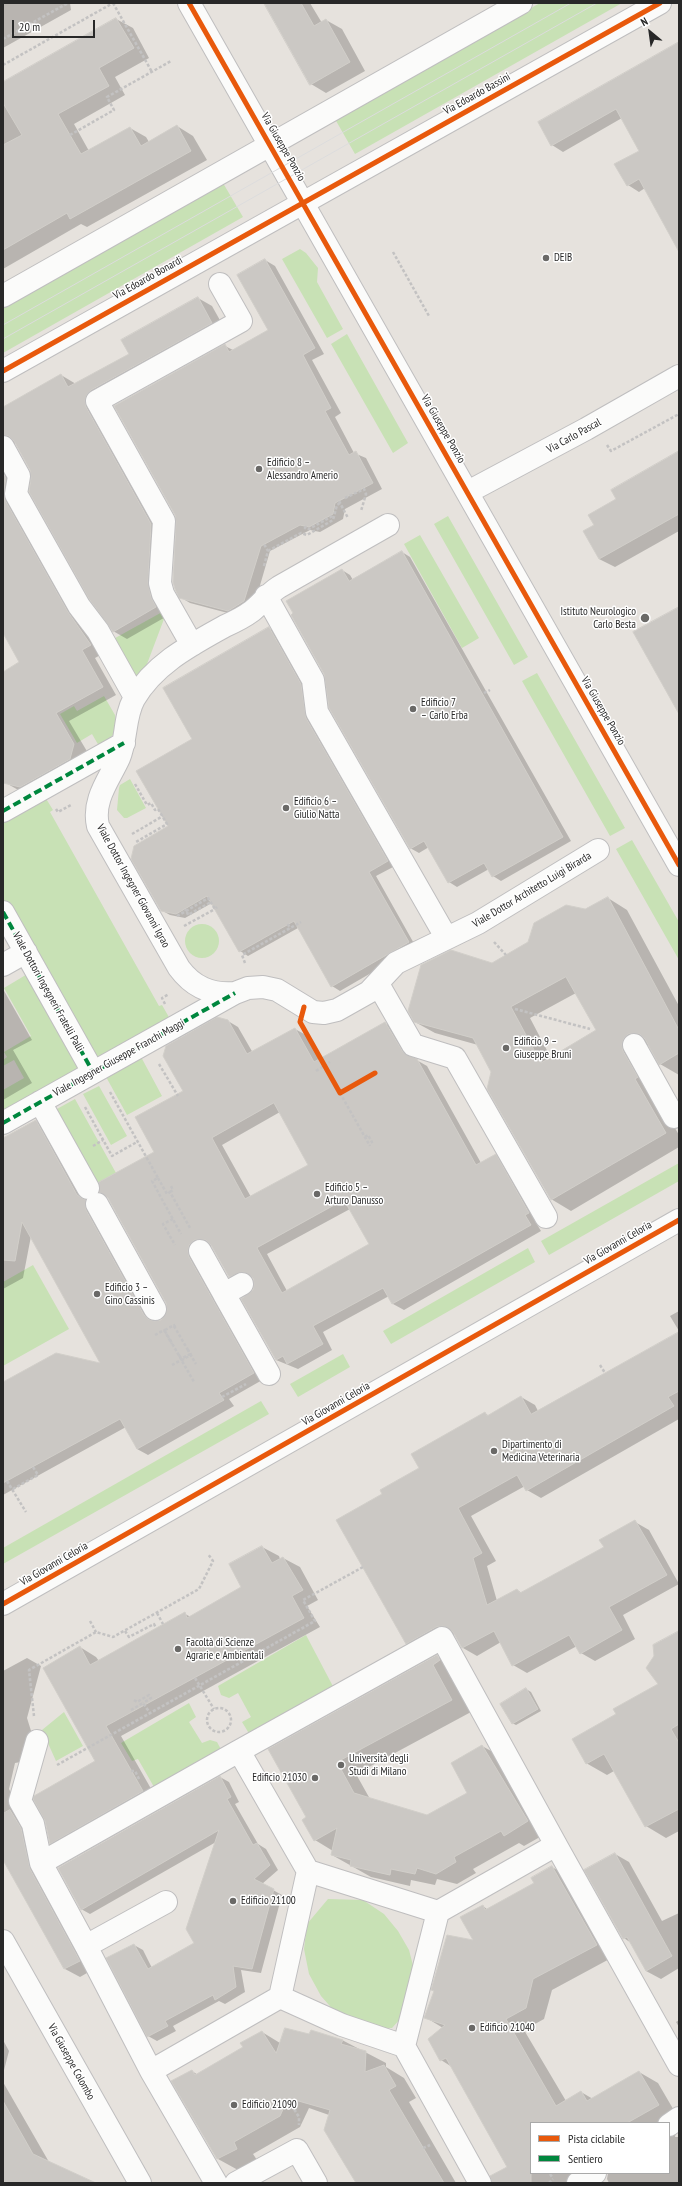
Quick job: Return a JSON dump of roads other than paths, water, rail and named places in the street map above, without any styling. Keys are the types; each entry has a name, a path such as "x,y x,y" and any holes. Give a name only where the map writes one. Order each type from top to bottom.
{"street":[{"name":"Via Giuseppe Ponzio","path":"189,3 679,865"},
{"path":"3,296 521,3"},
{"name":"Via Edoardo Bassini","path":"303,202 660,3"},
{"name":"Via Edoardo Bonardi","path":"3,371 303,202"},
{"path":"192,645 164,594 160,583 164,521 97,402 241,321 220,284"},
{"name":"Via Carlo Pascal","path":"468,492 594,425 679,376"},
{"path":"3,447 19,476 16,494 79,606 98,631 135,697"},
{"name":"Viale Dottor Ingegner Giovanni Igrao","path":"235,993 222,994 211,992 194,985 185,977 98,826 96,810 98,800 124,743 127,716 135,697 162,666 178,653 251,612 266,596 279,587 388,525"},
{"path":"266,596 314,680 317,712 446,937"},
{"path":"3,811 124,743"},
{"name":"Viale Dottor Architetto Luigi Birarda","path":"235,993 248,988 277,990 313,1012 324,1013 337,1010 369,992 396,964 408,956 478,923 598,850"},
{"name":"Viale Dottori Ingegneri Fratelli Palli","path":"3,912 95,1071"},
{"path":"3,965 26,952"},
{"path":"378,984 413,1046 455,1058 546,1217"},
{"name":"Viale Ingegner Giuseppe Franchi Maggi","path":"3,1123 235,993"},
{"path":"634,1045 674,1117 679,1114"},
{"path":"40,1102 155,1309"},
{"name":"Via Giovanni Celoria","path":"3,1604 679,1220"},
{"path":"192,1241 233,1289 269,1374"},
{"path":"41,1863 442,1638 679,2065"},
{"path":"37,1741 20,1801 33,1824 41,1863 151,2071 216,2183"},
{"path":"239,1751 308,1870 438,1912"},
{"path":"404,2046 438,1912 556,1845"},
{"path":"151,2071 280,1997 308,1870"},
{"path":"86,1946 166,1902"},
{"name":"Via Giuseppe Colombo","path":"3,1941 140,2183"},
{"path":"280,1997 342,2025 404,2046 480,2183"},
{"path":"670,2124 679,2118"},
{"path":"236,2183 297,2150 316,2183"}],"tram line":[{"path":"3,325 571,3"},
{"path":"3,339 597,3"}],"place":[{"name":"DEIB","path":"546,258"},
{"name":"Edificio 8 – Alessandro Amerio","path":"259,469"},
{"name":"Istituto Neurologico Carlo Besta","path":"645,618"},
{"name":"Edificio 7 – Carlo Erba","path":"413,709"},
{"name":"Edificio 6 – Giulio Natta","path":"286,808"},
{"name":"Edificio 9 – Giuseppe Bruni","path":"506,1048"},
{"name":"Edificio 5 – Arturo Danusso","path":"317,1194"},
{"name":"Edificio 3 – Gino Cassinis","path":"97,1294"},
{"name":"Dipartimento di Medicina Veterinaria","path":"494,1451"},
{"name":"Facoltà di Scienze Agrarie e Ambientali","path":"178,1649"},
{"name":"Università degli Studi di Milano","path":"341,1765"},
{"name":"Edificio 21030","path":"315,1778"},
{"name":"Edificio 21100","path":"233,1901"},
{"name":"Edificio 21040","path":"472,2028"},
{"name":"Edificio 21090","path":"234,2105"}]}
